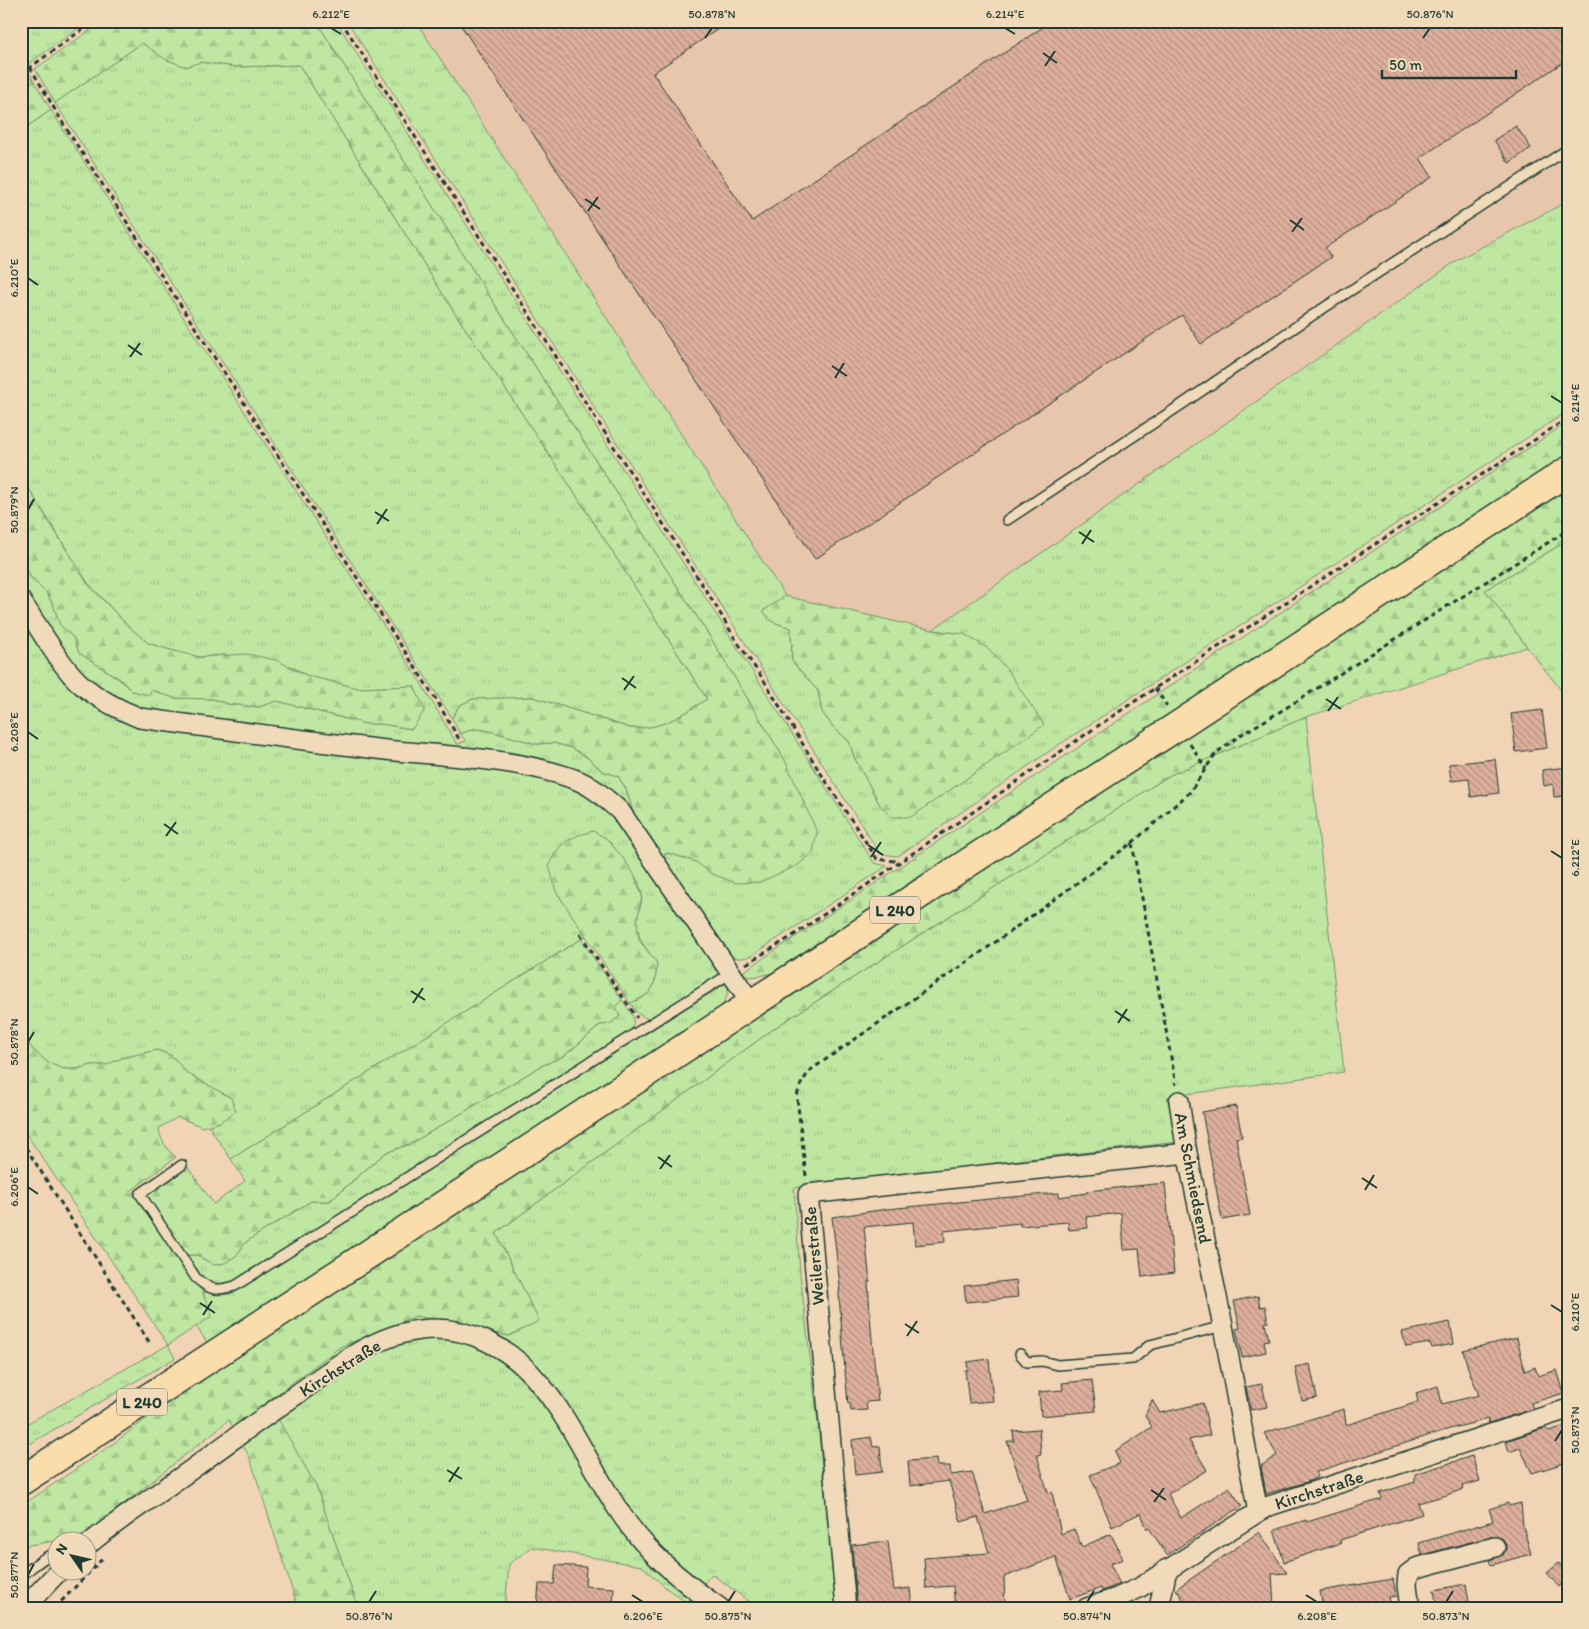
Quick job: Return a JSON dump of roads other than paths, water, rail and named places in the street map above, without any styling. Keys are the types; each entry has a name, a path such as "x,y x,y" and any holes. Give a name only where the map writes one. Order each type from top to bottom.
{"main road":[{"name":"L 240","path":"21,1481 1568,471"}],"street":[{"path":"21,601 66,668 82,686 121,710 140,718 352,746 515,764 554,772 576,780 598,792 620,811 752,1004"},
{"name":"Am Schmiedsend","path":"1179,1101 1187,1153 1223,1326 1258,1512"},
{"name":"Weilerstraße","path":"846,1608 808,1194 1187,1153"},
{"name":"Kirchstraße","path":"98,1538 248,1428 356,1354 394,1335 421,1330 448,1330 475,1336 496,1345 515,1358 539,1382 559,1409 620,1512 650,1552 672,1572 720,1608"},
{"name":"Kirchstraße","path":"1086,1608 1117,1598 1139,1588 1166,1569 1270,1506 1568,1409"},
{"path":"1410,1608 1407,1585 1408,1569 1495,1547"},
{"path":"1159,1608 1166,1569"},
{"path":"24,1608 49,1582"}],"lane":[{"path":"1007,520 1313,315 1568,150"},
{"path":"182,1165 140,1194 196,1278 209,1288 220,1290 235,1286 732,973"},
{"path":"1020,1354 1027,1362 1042,1361 1058,1366 1133,1359 1150,1345 1223,1326"},
{"path":"21,1576 48,1557"}]}
